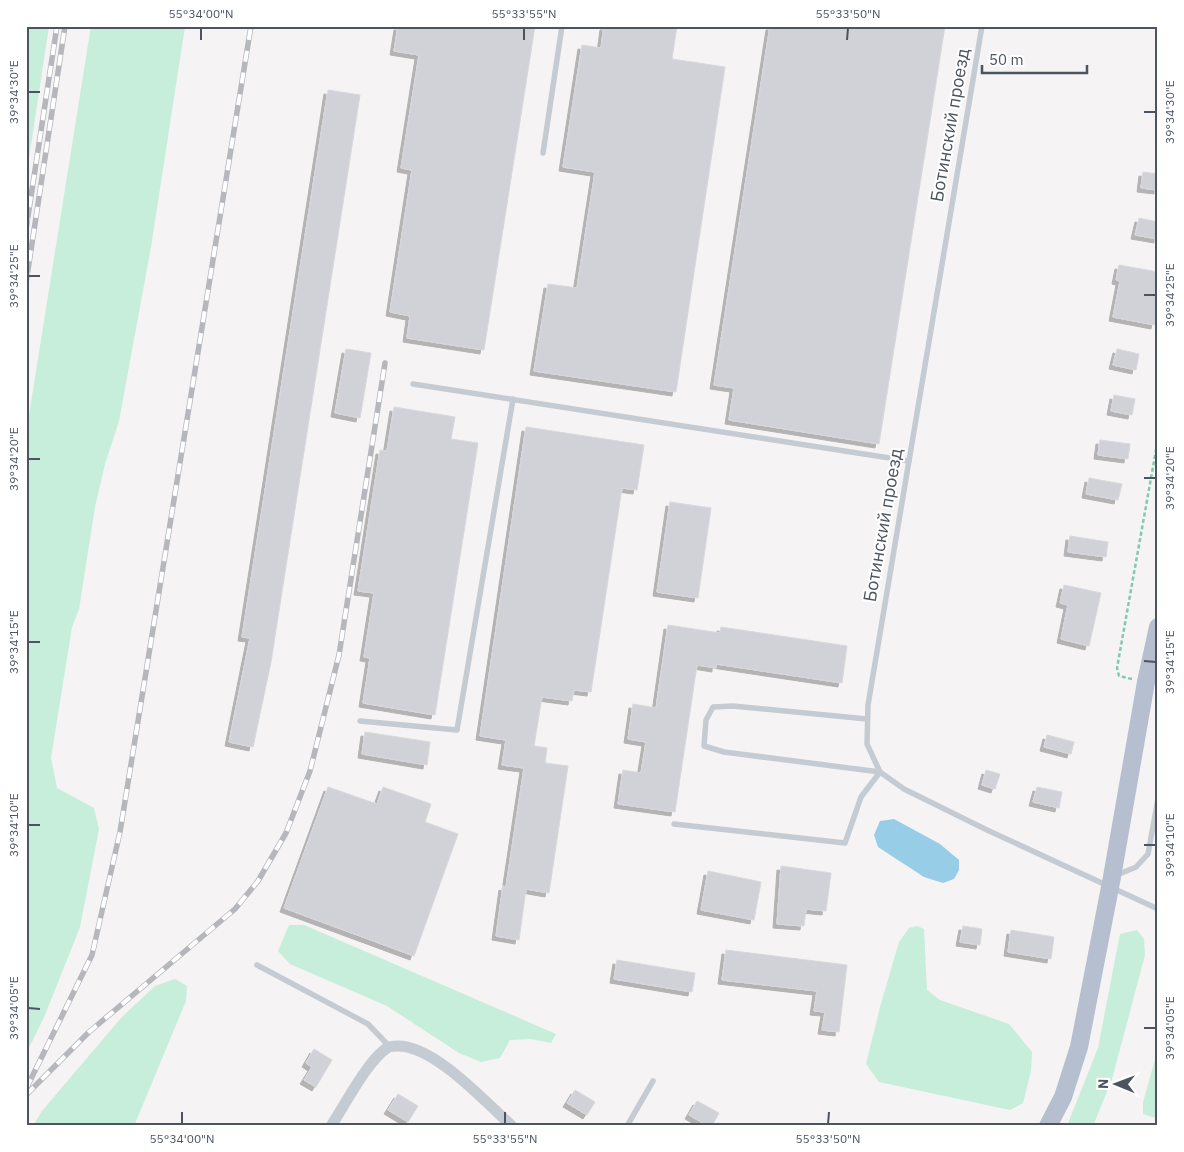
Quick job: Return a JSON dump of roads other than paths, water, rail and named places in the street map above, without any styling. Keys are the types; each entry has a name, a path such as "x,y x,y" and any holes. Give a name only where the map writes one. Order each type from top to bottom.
{"main road":[{"path":"1048,1126 1063,1097 1079,1047 1111,882 1146,682 1157,632"}],"street":[{"path":"331,1126 375,1058 389,1046 404,1046 420,1051 444,1065 512,1126"}],"lane":[{"path":"543,153 562,26"},
{"name":"Ботинский проезд","path":"982,26 868,705 867,744 880,772 904,789 1111,882 1158,909"},
{"path":"413,384 909,461"},
{"path":"360,721 457,730 513,399"},
{"path":"674,824 845,843 861,797 880,772 724,752 704,746 706,720 714,707 733,706 867,719"},
{"path":"1111,882 1136,866 1148,854 1158,799"},
{"path":"257,965 368,1024 389,1046"},
{"path":"627,1126 653,1081"}],"water":[{"path":"894,819 940,844 959,860 959,870 954,879 943,883 924,877 878,847 874,835 880,821"}],"railway":[{"path":"26,229 57,26"},
{"path":"26,283 65,26"},
{"path":"26,1089 92,955 120,832 251,26"},
{"path":"26,1095 89,1032 235,909 258,881 286,833 310,771 339,655 385,363"}]}
